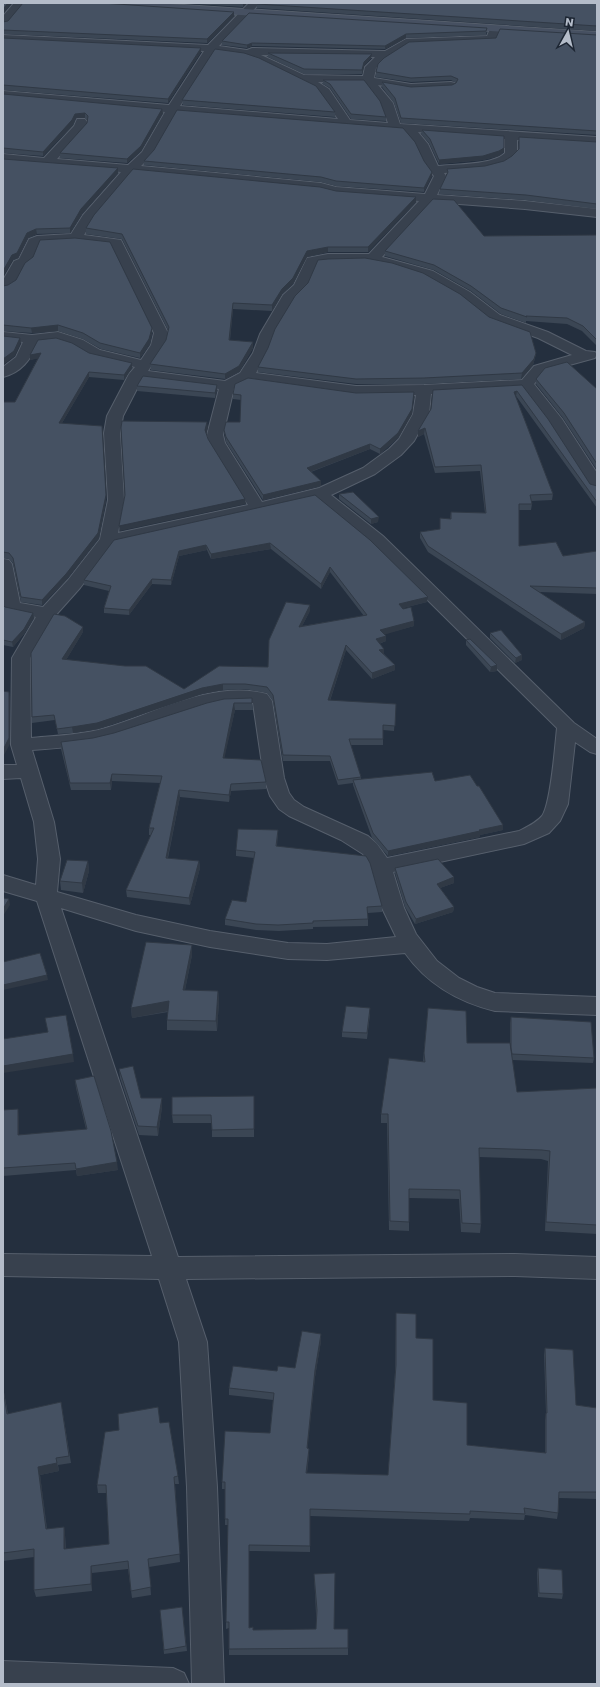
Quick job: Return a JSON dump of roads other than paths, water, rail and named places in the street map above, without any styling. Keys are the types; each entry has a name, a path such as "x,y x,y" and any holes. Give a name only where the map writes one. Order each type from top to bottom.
{"street":[{"path":"3,22 20,3"},
{"path":"103,3 597,35"},
{"path":"75,238 88,218 130,170 147,154 173,108 211,48 256,3"},
{"path":"368,80 372,68 379,59 406,42 492,39 495,28"},
{"path":"3,38 211,48 246,53 264,59 304,78 328,93 332,103 342,113 345,122"},
{"path":"246,53 255,51 272,51 388,54"},
{"path":"304,78 368,80 411,87 451,85"},
{"path":"368,80 387,103 401,126 422,144 431,165 440,176 429,198 373,258"},
{"path":"3,94 511,136 597,141"},
{"path":"47,162 80,127 81,122"},
{"path":"436,170 486,165 505,160 511,154 511,136"},
{"path":"3,158 130,170 181,172 321,186 336,191 532,206 597,213"},
{"path":"3,286 10,281 19,264 25,260 34,242 37,240 75,238 116,243 160,332 158,345 141,370 115,416 112,433 116,500 108,540 74,584 47,613 21,658 21,745 44,822 49,859 46,896 170,1268 193,1342 202,1487 208,1684"},
{"path":"3,336 32,338 50,336 68,338 95,353 141,370 227,386 246,376 260,353 271,327 288,298 300,287 312,261 349,257 373,258 428,274 465,295 495,318 543,335 590,355"},
{"path":"3,372 18,364 25,357 32,338"},
{"path":"246,376 356,391 424,390 526,384 539,370 590,355"},
{"path":"526,384 556,422 597,486"},
{"path":"227,386 215,435 217,443 258,508"},
{"path":"108,540 258,508 318,493 369,471 402,447 421,414 424,390"},
{"path":"318,493 377,540 567,727 597,748"},
{"path":"3,564 12,607 47,613"},
{"path":"21,745 89,738 109,733 199,702 235,698 260,698 262,700 274,777 280,796 293,809 315,821 346,832 370,850 381,867 393,908 411,944 429,968 450,983 482,999 495,1002 597,1006"},
{"path":"381,867 524,837 542,829 555,814 558,804 567,727"},
{"path":"3,772 28,771"},
{"path":"3,883 136,923 210,939 288,950 327,952 411,944"},
{"path":"3,1265 170,1268 514,1265 597,1268"},
{"path":"3,1676 173,1684"}]}
